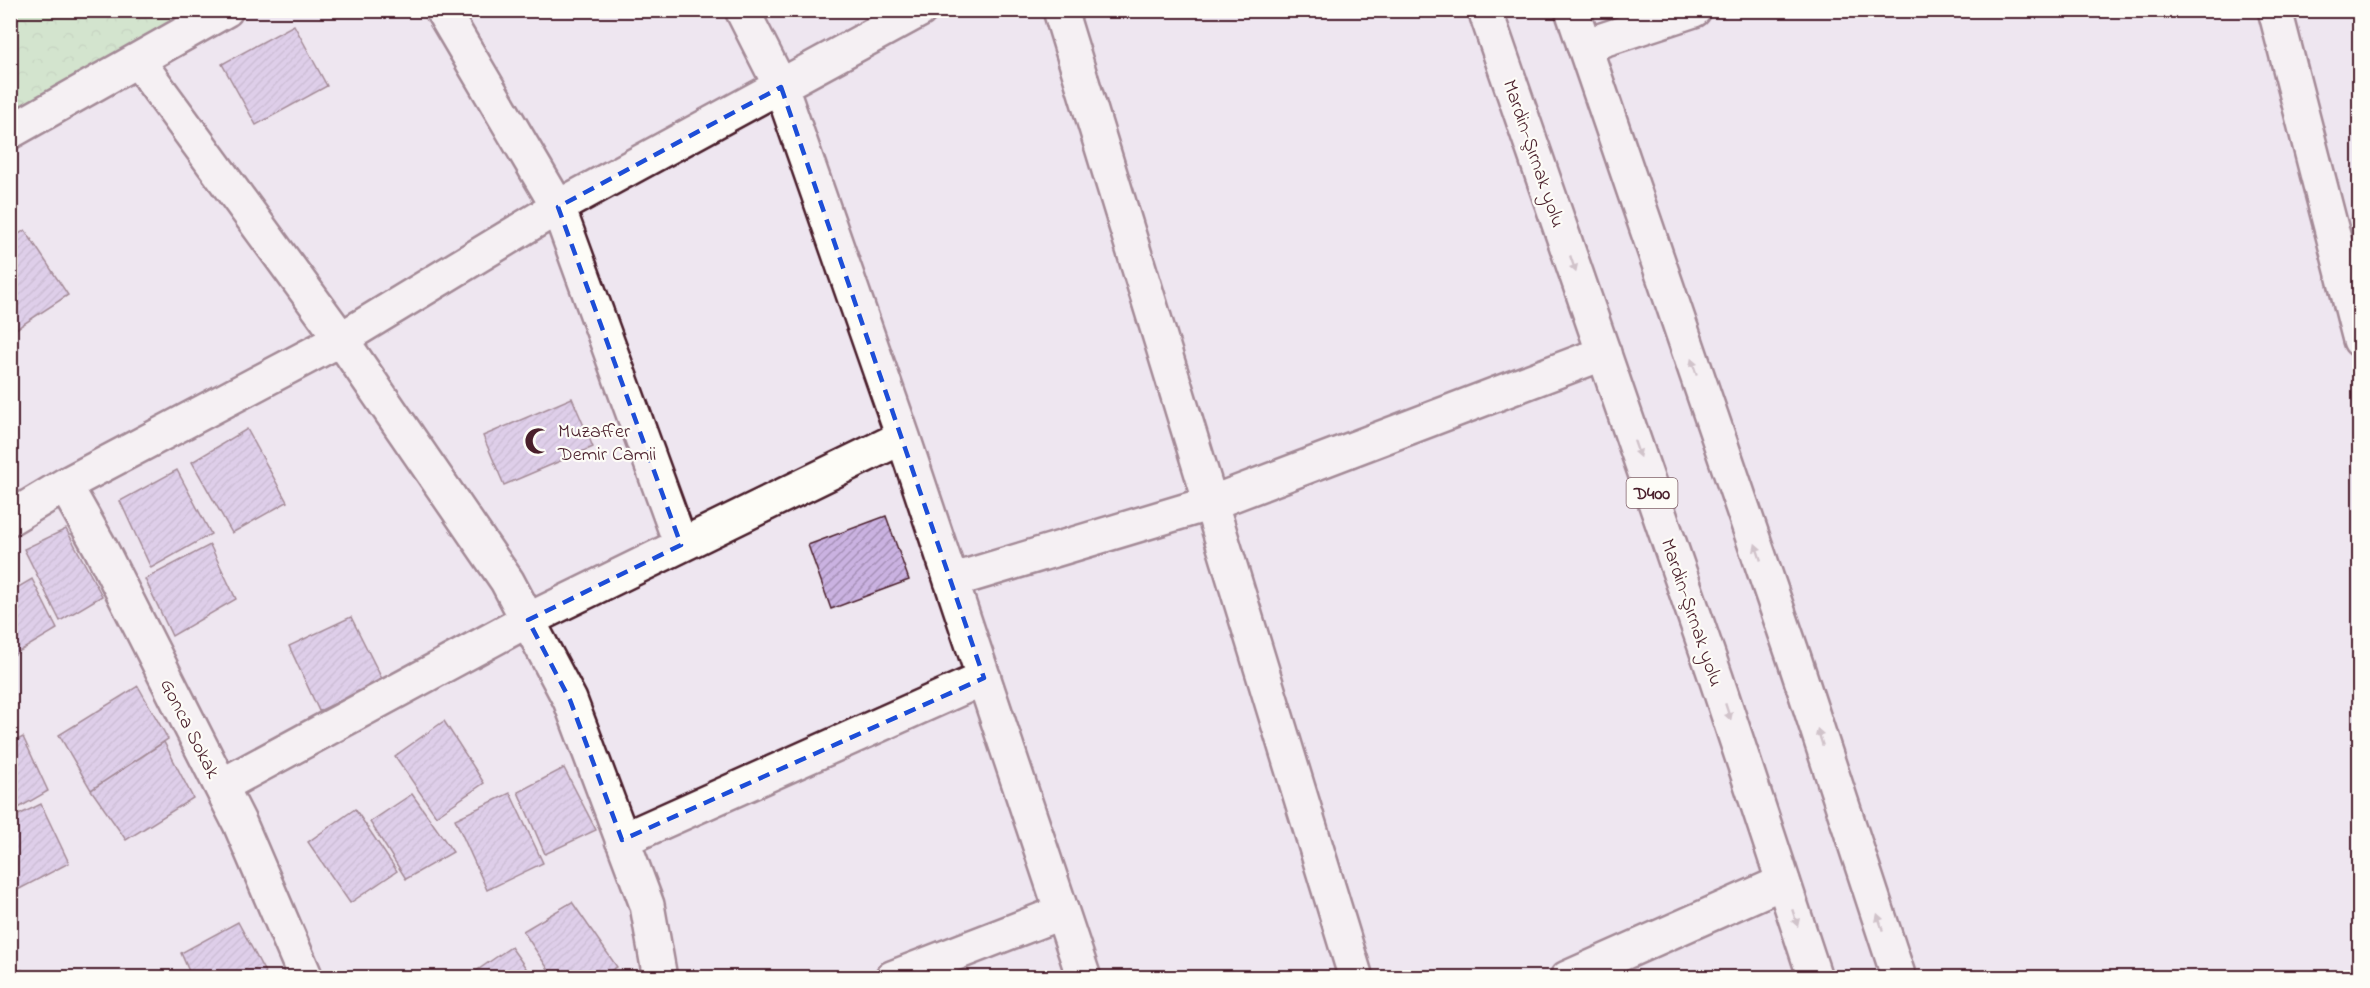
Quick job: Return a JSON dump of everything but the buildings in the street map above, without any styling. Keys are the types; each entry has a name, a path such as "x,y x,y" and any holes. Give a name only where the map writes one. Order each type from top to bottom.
{"main road":[{"path":"10,132 226,10"},
{"path":"442,10 558,207 681,545"},
{"path":"742,10 781,87 903,436 1084,978"},
{"path":"10,518 64,485 341,339 558,207 920,10"},
{"path":"1060,10 1356,978"},
{"name":"Mardin-Şırnak yolu","path":"1485,10 1716,678 1815,978"},
{"path":"1572,10 1794,658 1899,978"},
{"path":"1584,46 1694,10"},
{"path":"2275,10 2360,340"},
{"path":"138,61 341,339 507,581 570,700 647,905 660,978"},
{"path":"951,581 1211,503 1604,353"},
{"path":"220,786 528,620 903,436"},
{"name":"Gonca Sokak","path":"64,485 101,549 240,824 306,978"},
{"path":"622,840 984,678"},
{"path":"1567,978 1783,882"},
{"path":"892,978 1062,912"}],"highlighted area":[{"path":"781,87 984,678 622,840 570,700 528,620 681,545 558,207"}],"green space":[{"path":"11,11 187,11 11,114"}],"place":[{"name":"Muzaffer Demir Camii","path":"538,441"}]}
